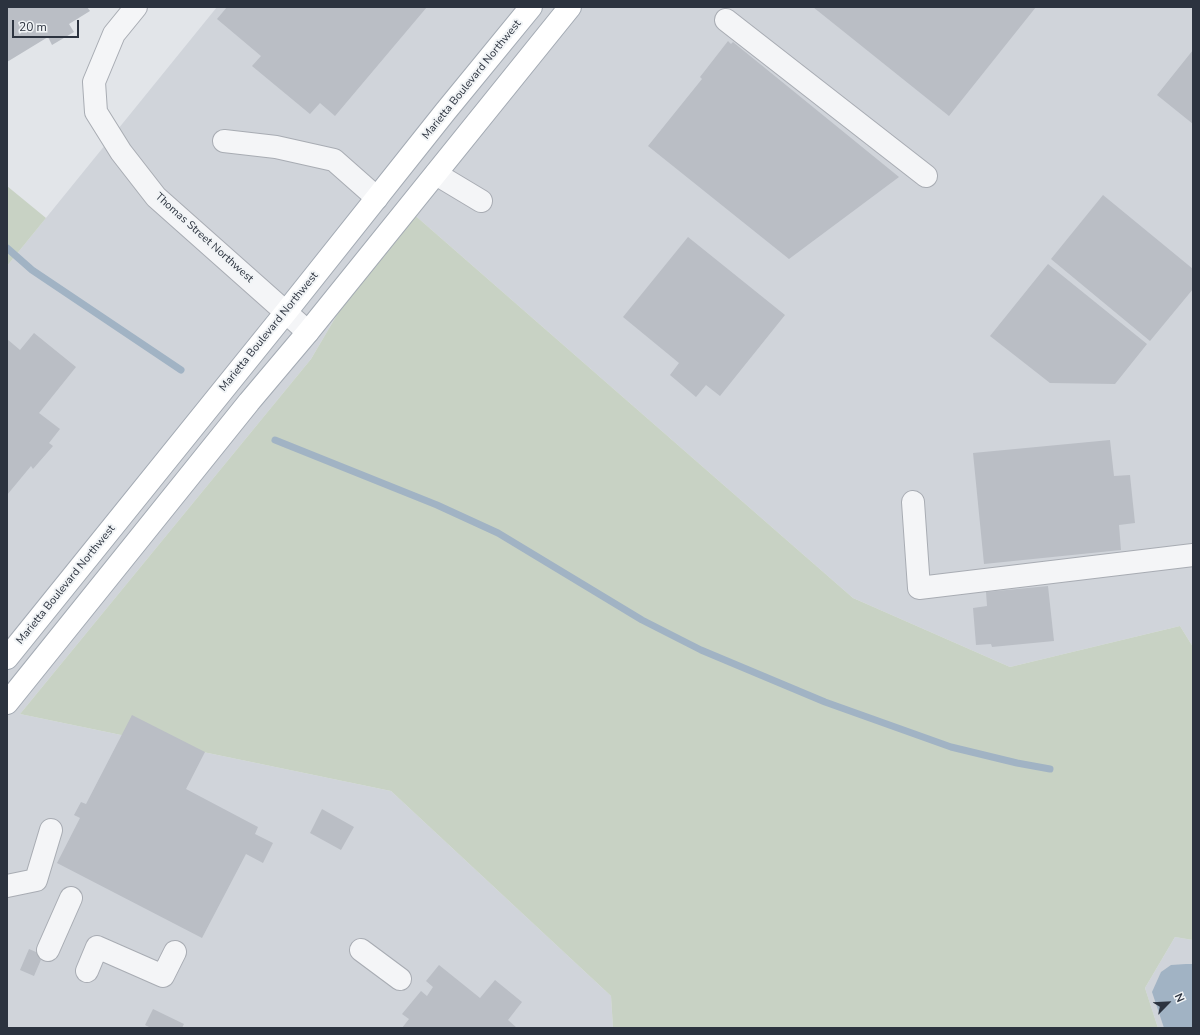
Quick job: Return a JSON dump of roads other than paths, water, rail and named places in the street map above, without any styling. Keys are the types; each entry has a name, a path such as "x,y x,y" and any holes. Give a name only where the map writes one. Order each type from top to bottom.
{"main road":[{"name":"Marietta Boulevard Northwest","path":"7,658 531,7"},
{"path":"7,703 244,408 308,332 570,7"}],"street":[{"name":"Thomas Street Northwest","path":"136,7 114,34 94,82 96,112 121,152 156,197 308,332"},
{"path":"726,20 926,176"},
{"path":"224,141 276,147 334,160 377,198"},
{"path":"436,174 482,201"},
{"path":"913,502 919,588 1193,555"},
{"path":"7,886 36,880 51,830"},
{"path":"48,950 71,898"},
{"path":"87,971 97,946 162,976 175,952"},
{"path":"361,950 400,980"}],"water":[{"path":"1193,964 1193,1028 1164,1028 1152,992 1161,972 1171,965"}],"waterway":[{"path":"7,248 32,270 181,370"},
{"path":"275,440 437,505 498,533 642,620 701,650 825,702 951,747 1017,763 1050,769"}]}
